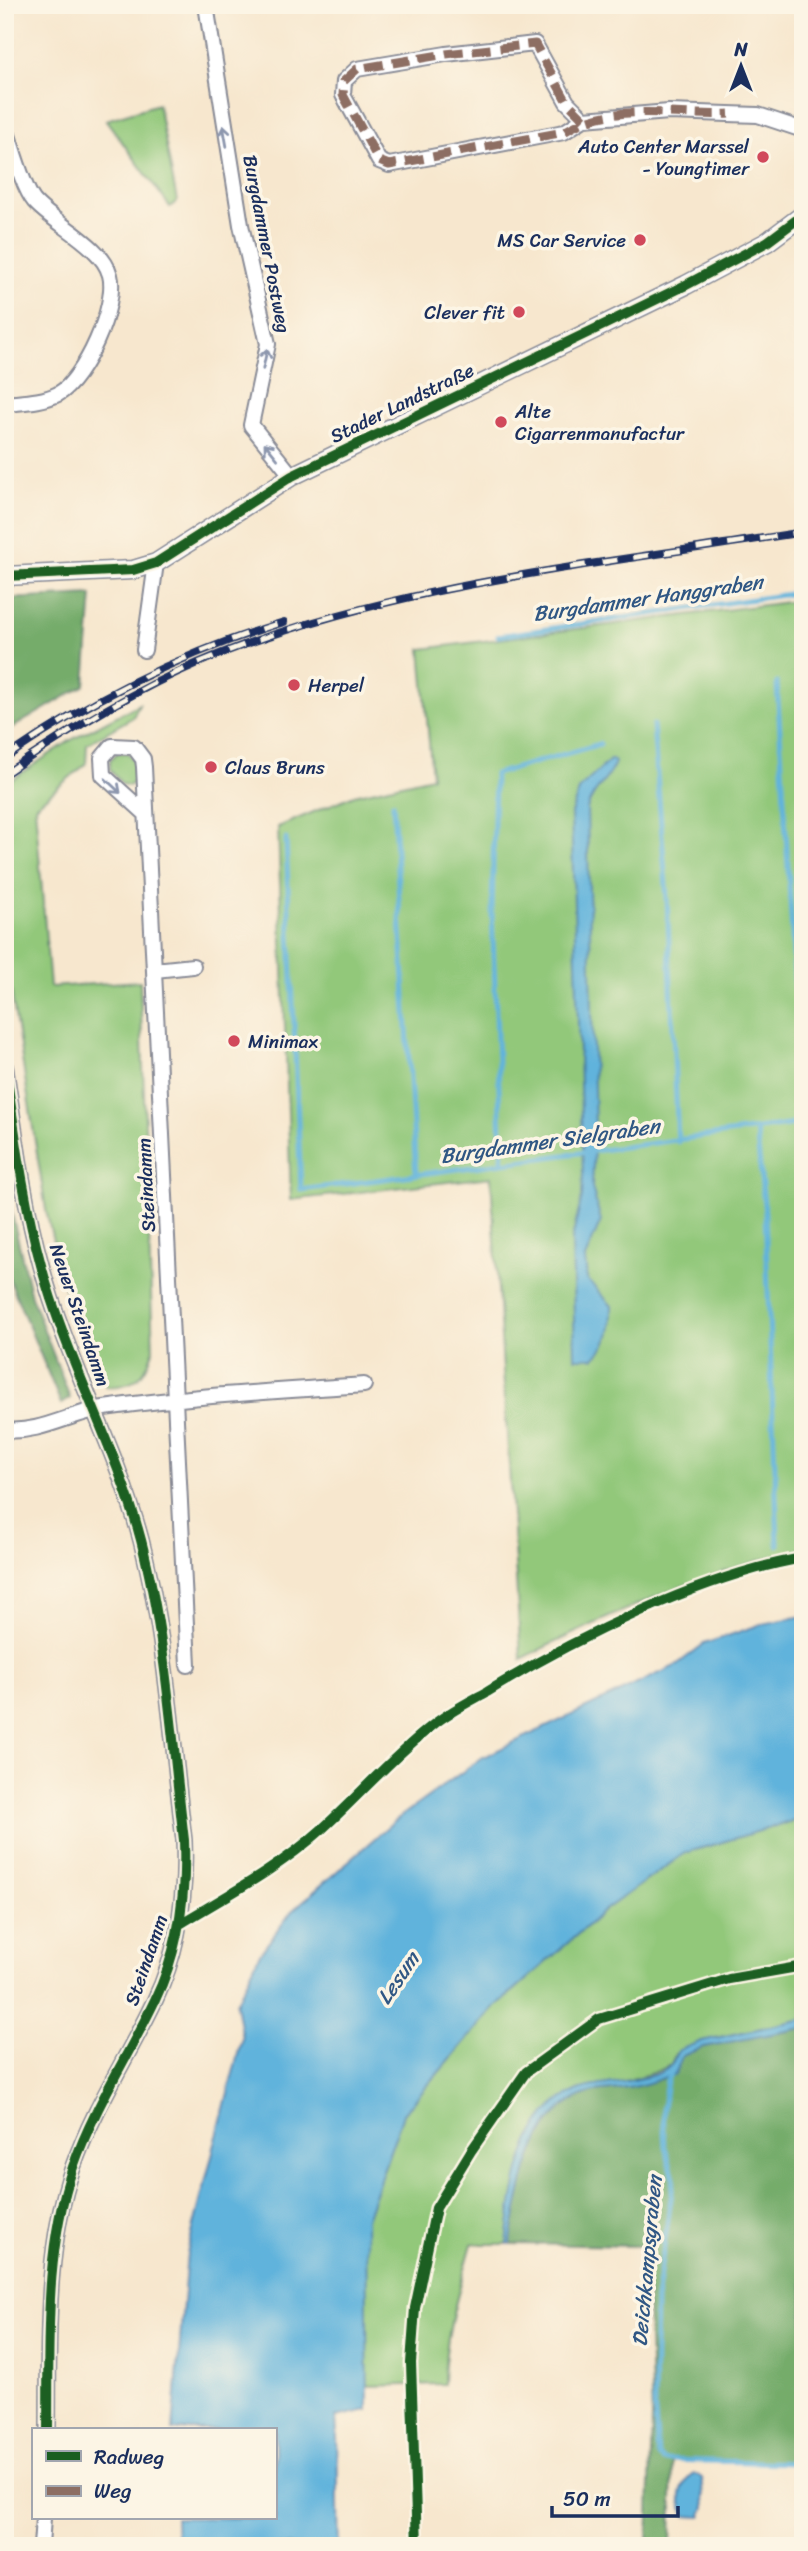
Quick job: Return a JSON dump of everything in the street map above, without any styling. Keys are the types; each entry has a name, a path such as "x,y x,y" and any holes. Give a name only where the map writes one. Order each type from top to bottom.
{"street":[{"name":"Burgdammer Postweg","path":"206,5 239,212 268,344 251,425 292,476"},
{"path":"584,119 567,102 535,44 446,54 357,69 344,81 343,95 350,112 379,161 389,165 564,132 584,119 669,111 758,115 803,130"},
{"path":"5,126 33,200 100,257 110,275 111,293 86,365 76,380 58,393 36,401 5,404"},
{"name":"Stader Landstraße","path":"5,576 134,570 156,563 292,476 686,285 767,242 803,215"},
{"path":"144,650 156,563"},
{"name":"Steindamm","path":"146,814 103,775 102,758 113,746 134,747 143,759 155,970 188,1665"},
{"path":"155,970 193,966"},
{"name":"Neuer Steindamm","path":"5,1066 21,1176 41,1267 94,1410 48,1424 16,1431 5,1430"},
{"path":"94,1410 175,1398 364,1385"},
{"name":"Steindamm","path":"48,2428 50,2309 60,2215 88,2125 156,1998 180,1924 186,1877 183,1826 151,1584 124,1483 94,1410"},
{"path":"41,2546 43,2520"}],"green space":[{"path":"158,104 177,201 170,207 106,120"},
{"path":"92,595 85,685 5,732 5,599"},
{"path":"803,600 803,1549 766,1558 694,1582 589,1626 521,1659 491,1177 291,1200 278,827 354,795 432,777 421,649"},
{"path":"139,704 133,717 87,744 86,764 35,806 50,987 140,981 153,1351 138,1379 125,1385 107,1387 63,1285 46,1210 5,953 5,784 71,740"},
{"path":"117,753 128,753 134,761 135,781 129,786 122,784 110,770 110,760"},
{"path":"5,1184 31,1296 70,1398 61,1404 5,1269"},
{"path":"803,1818 803,2019 702,2041 675,2054 671,2065 660,2070 578,2090 517,2180 507,2244 472,2244 449,2331 444,2384 366,2386 366,2219 403,2114 493,2009 606,1909 685,1853"},
{"path":"803,2028 803,2464 673,2460 671,2546 648,2546 652,2420 646,2246 510,2244 529,2164 546,2126 559,2111 575,2099 596,2092 638,2086 674,2075 682,2056 703,2047"}],"water":[{"path":"611,759 615,762 613,768 593,795 587,809 595,1128 592,1187 601,1221 585,1258 587,1279 612,1306 612,1321 607,1340 594,1358 575,1358 572,1239 582,1197 583,1175 571,813 580,788"},
{"name":"Lesum","path":"803,1616 803,1818 685,1853 606,1909 493,2009 403,2114 366,2219 368,2410 336,2417 339,2546 176,2546 175,2520 276,2520 276,2428 173,2428 187,2253 242,2038 236,2004 259,1955 292,1911 393,1822 483,1757 675,1666 704,1644 762,1624"},
{"path":"803,2019 803,2028 703,2047 682,2056 675,2075 638,2086 589,2093 559,2111 536,2144 523,2184 510,2244 507,2244 512,2201 524,2156 532,2135 544,2116 560,2101 589,2087 655,2075 672,2064 679,2050 702,2041"},
{"path":"694,2473 702,2478 705,2507 701,2517 686,2516 681,2505 683,2487"}],"waterway":[{"name":"Burgdammer Hanggraben","path":"498,636 803,592"},
{"path":"777,683 803,1116"},
{"path":"653,725 667,898 678,1142"},
{"path":"502,1163 492,913 495,774 600,744"},
{"path":"393,803 416,1174"},
{"name":"Burgdammer Sielgraben","path":"286,839 301,1190 803,1123"},
{"path":"756,1129 765,1214 778,1545"},
{"name":"Deichkampsgraben","path":"672,2070 667,2080 663,2109 665,2147 674,2178 656,2300 654,2401 658,2456 663,2460 803,2463"}],"railway":[{"path":"5,774 123,700 198,663 269,636 419,595 496,580 803,532"},
{"path":"5,758 71,716 139,679 210,648 284,622"}],"marked path":[{"path":"584,119 567,102 535,44 446,54 357,69 344,81 343,95 379,161 389,165 564,132 582,122 623,113 729,114"}],"cycle path":[{"path":"5,576 133,570 156,563 292,476 686,285 767,242 803,215"},
{"path":"5,1066 24,1191 41,1265 51,1300 131,1505 150,1577 167,1689 184,1840 182,1901 170,1962 145,2021 81,2145 64,2199 57,2231 50,2297 48,2428"},
{"path":"180,1924 253,1880 305,1844 418,1737 459,1707 559,1651 640,1612 724,1579 764,1566 803,1558"},
{"path":"417,2546 411,2363 415,2308 436,2208 471,2151 526,2072 599,2019 729,1979 803,1966"}],"place":[{"name":"Auto Center Marssel - Youngtimer","path":"763,157"},
{"name":"MS Car Service","path":"640,240"},
{"name":"Clever fit","path":"519,312"},
{"name":"Alte Cigarrenmanufactur","path":"501,422"},
{"name":"Herpel","path":"294,685"},
{"name":"Claus Bruns","path":"211,767"},
{"name":"Minimax","path":"234,1041"}]}
